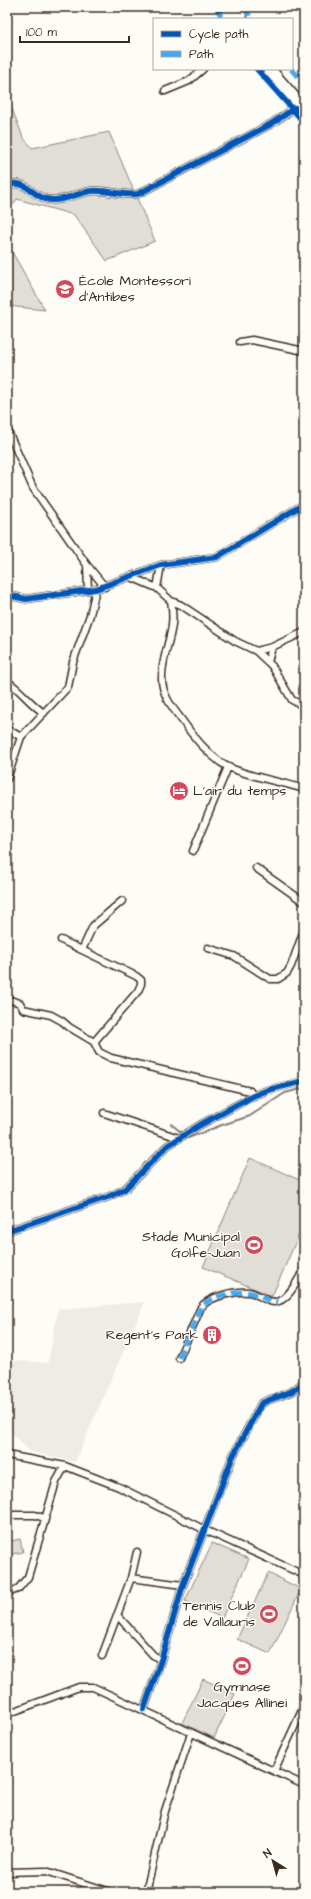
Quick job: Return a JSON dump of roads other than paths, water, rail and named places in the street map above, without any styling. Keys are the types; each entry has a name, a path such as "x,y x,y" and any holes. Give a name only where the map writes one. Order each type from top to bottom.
{"main road":[{"path":"228,7 233,18"},
{"path":"237,7 242,18"},
{"path":"271,70 300,108"},
{"path":"280,70 304,98"}],"street":[{"path":"220,7 225,18"},
{"path":"165,91 188,81 203,70"},
{"path":"262,70 304,112"},
{"path":"7,185 13,183 28,187 45,199 55,200 92,191 125,195 138,194 300,108"},
{"path":"240,342 252,340 304,351"},
{"path":"7,429 33,488 87,565 105,587"},
{"path":"7,595 26,599 96,589 105,587 161,565 217,557 304,504"},
{"path":"87,565 88,590"},
{"path":"157,588 161,565"},
{"path":"131,577 157,588 171,600 235,641 256,651 268,662 292,700 300,704 304,703"},
{"path":"7,779 21,737 68,687 73,662 90,615 96,589"},
{"path":"171,600 172,628 162,675 162,688 171,706 204,748 221,763 304,789"},
{"path":"256,651 272,647 304,632"},
{"path":"268,662 272,647"},
{"path":"7,681 14,685 35,708 44,713"},
{"path":"7,728 21,737"},
{"path":"193,851 228,766"},
{"path":"256,868 304,902"},
{"path":"82,950 93,926 122,901"},
{"path":"208,948 234,956 270,979 278,979 287,973 291,966 304,930"},
{"path":"60,940 136,976 141,980 138,991 94,1042"},
{"path":"7,999 20,1003 23,1009 50,1015 94,1042 99,1052 111,1058 250,1091 253,1096"},
{"path":"7,1231 108,1198 125,1189 167,1146 200,1125 253,1096 268,1090 304,1081"},
{"path":"104,1113 179,1138"},
{"path":"179,1358 201,1307 206,1301 242,1292 252,1293 271,1302 278,1302 284,1298 304,1270"},
{"path":"144,1709 161,1660 183,1585 233,1456 257,1409 266,1400 293,1391 304,1379"},
{"path":"7,1455 65,1466 119,1487 205,1530 304,1575"},
{"path":"7,1593 18,1589 28,1577 34,1561 44,1518 56,1482 65,1466"},
{"path":"7,1515 34,1515 44,1518"},
{"path":"102,1656 118,1614 137,1552"},
{"path":"130,1578 183,1585"},
{"path":"118,1614 153,1655 161,1660"},
{"path":"7,1714 79,1687 93,1687 144,1709 191,1733 200,1735 304,1785"},
{"path":"274,1771 304,1706"},
{"path":"146,1892 164,1811 191,1733"},
{"path":"7,1872 46,1871 111,1892"}],"waterway":[{"path":"185,1137 188,1138 250,1116 285,1093 304,1088"},
{"path":"171,1124 181,1132"}],"place":[{"name":"École Montessori d'Antibes","path":"65,289"},
{"name":"L'air du temps","path":"179,791"},
{"name":"Stade Municipal Golfe-Juan","path":"254,1245"},
{"name":"Regent's Park","path":"212,1335"},
{"name":"Tennis Club de Vallauris","path":"269,1614"},
{"name":"Gymnase Jacques Allinei","path":"242,1666"}]}
